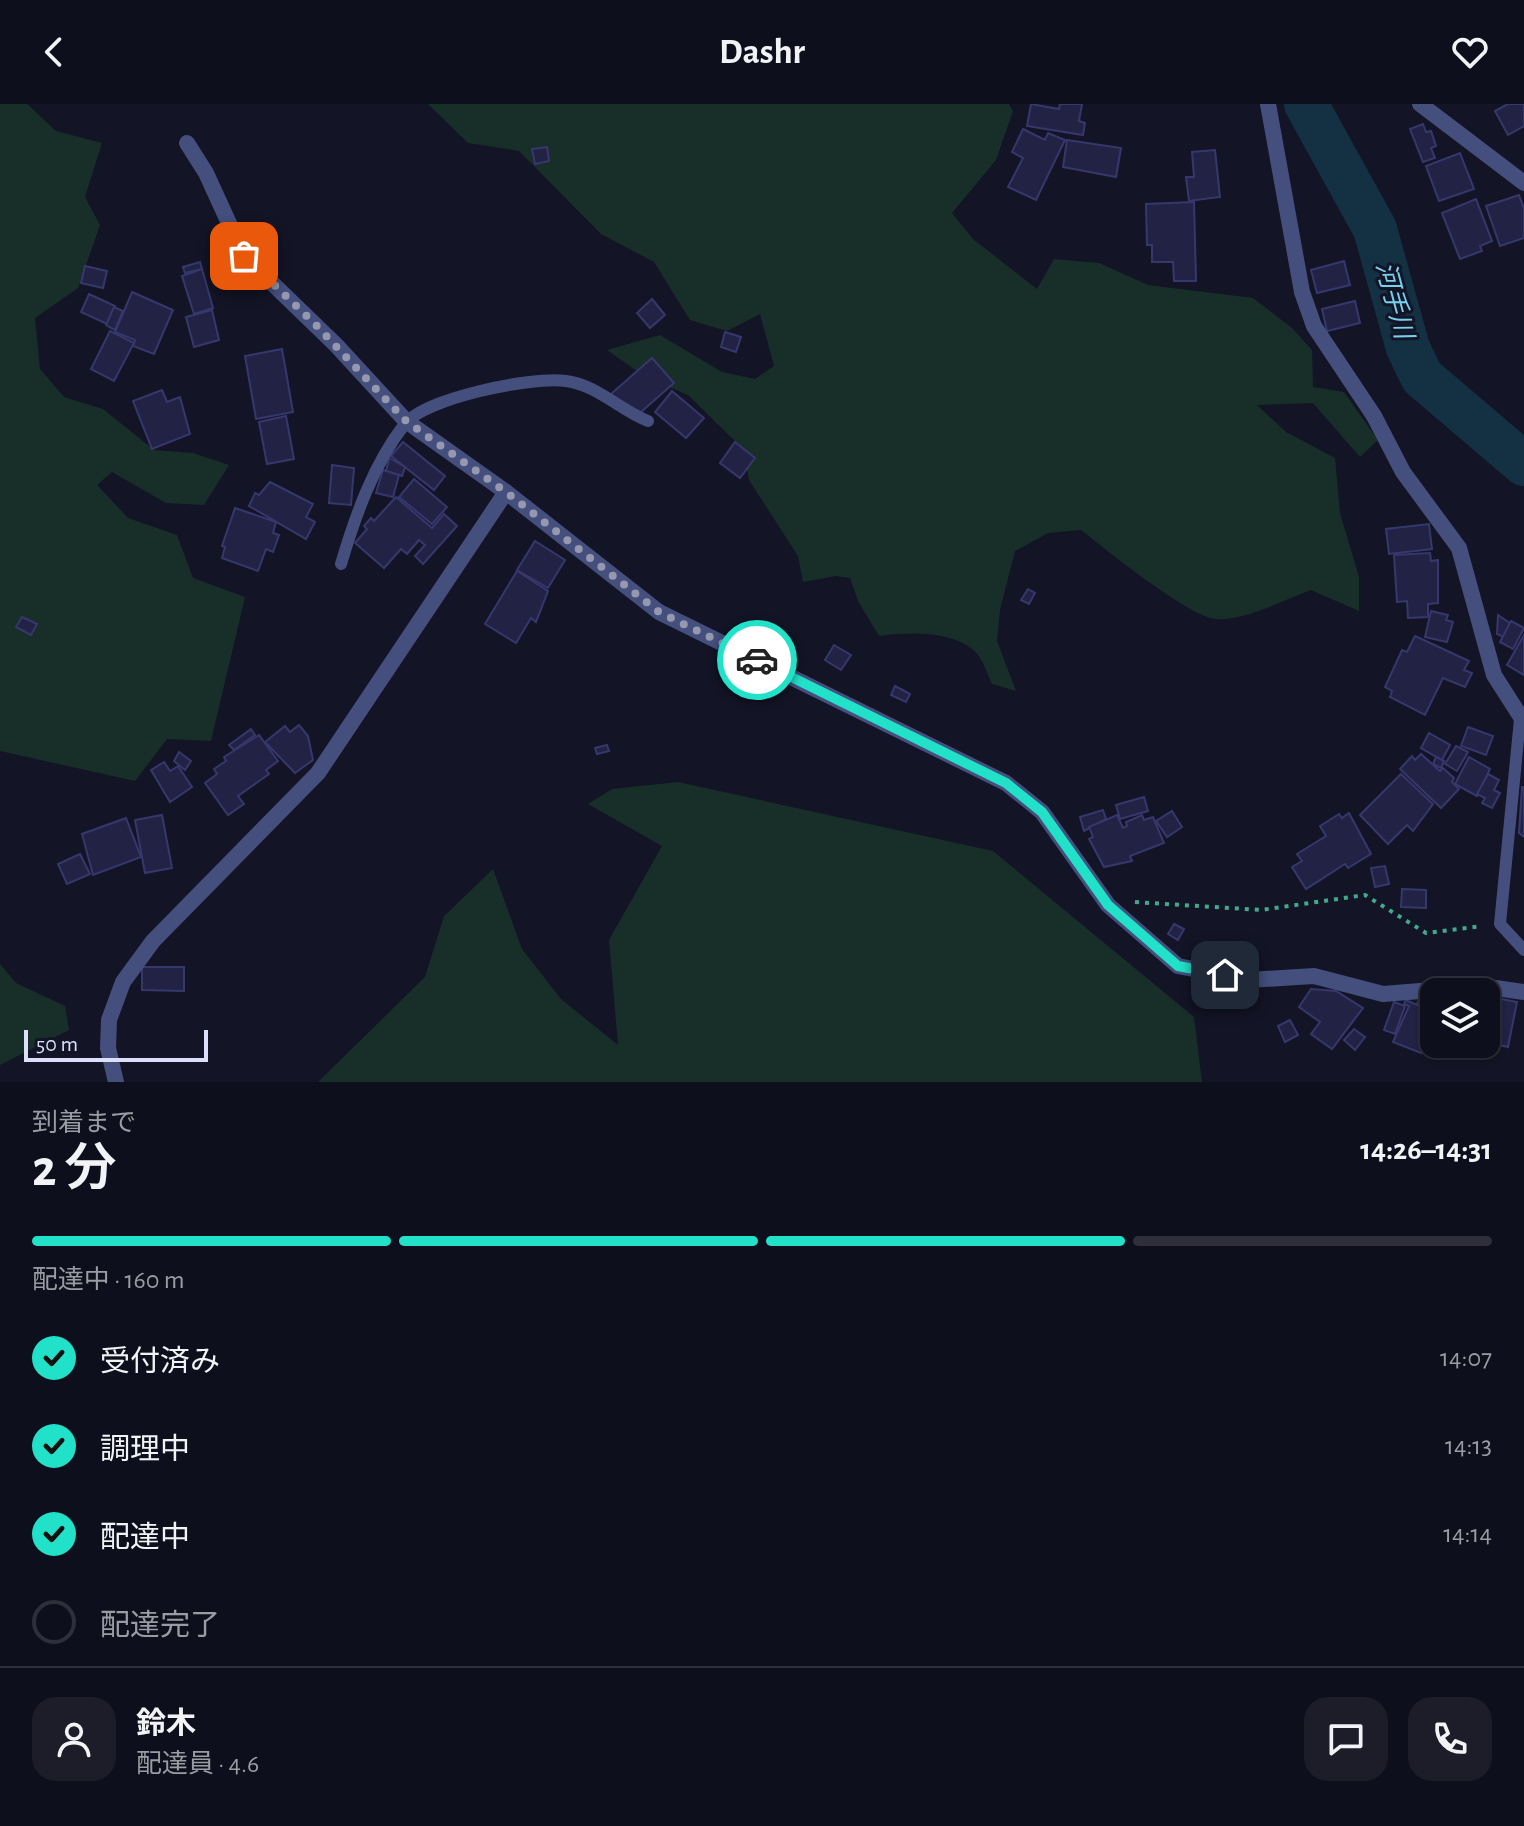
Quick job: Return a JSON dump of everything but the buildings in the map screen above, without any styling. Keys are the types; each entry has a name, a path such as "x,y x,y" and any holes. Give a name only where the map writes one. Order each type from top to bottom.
{"street":[{"path":"1268,104 1302,292 1314,326 1374,416 1403,472 1459,548 1494,675 1522,720"},
{"path":"1420,104 1524,183"},
{"path":"187,143 206,173 244,256 325,334 406,421 506,492 659,612 1006,783 1042,812 1108,905 1178,966 1248,980 1314,976 1383,994 1482,986 1524,992"},
{"path":"116,1082 108,1048 109,1020 123,982 153,941 318,773 506,492"}],"lane":[{"path":"341,564 348,531 382,461 406,421 476,389 523,382 566,381 594,389 623,411 648,421"},
{"path":"1522,720 1500,924 1524,950"}],"path":[{"path":"1108,905 1147,902 1261,910 1365,895 1426,933 1500,924"}],"green space":[{"path":"0,104 27,104 56,131 102,143 85,197 100,225 78,288 35,318 40,369 64,397 103,409 154,450 193,453 229,465 204,505 166,503 112,472 97,485 128,518 177,535 193,578 245,597 211,741 167,739 135,781 0,751"},
{"path":"428,104 1009,104 1013,111 996,160 952,213 973,239 1037,289 1054,259 1099,263 1148,285 1253,298 1292,328 1312,350 1313,387 1344,392 1378,440 1360,457 1313,403 1257,405 1286,432 1335,458 1340,513 1359,577 1359,611 1311,590 1240,617 1216,619 1187,607 1147,581 1081,530 1048,533 1015,551 1000,610 997,641 1016,691 992,684 978,655 958,641 917,634 879,636 858,601 850,578 836,576 803,582 798,556 749,480 743,449 688,395 644,376 607,350 660,335 722,372 755,379 774,366 760,314 727,331 690,320 654,262 601,234 519,151 468,143"},
{"path":"678,782 993,851 1194,1017 1202,1082 318,1082 425,977 444,916 493,869 522,949 561,999 618,1045 609,940 662,846 588,804 612,789"},
{"path":"0,964 16,983 65,1006 69,1030 0,1065"}],"waterway":[{"name":"河手川","path":"1306,104 1375,229 1408,348 1422,377 1524,464"}],"way so far":[{"path":"244,256 336,345 406,421 506,492 659,612 757,660"}],"route":[{"path":"757,660 1006,783 1042,812 1108,905 1178,966 1225,975"}]}
